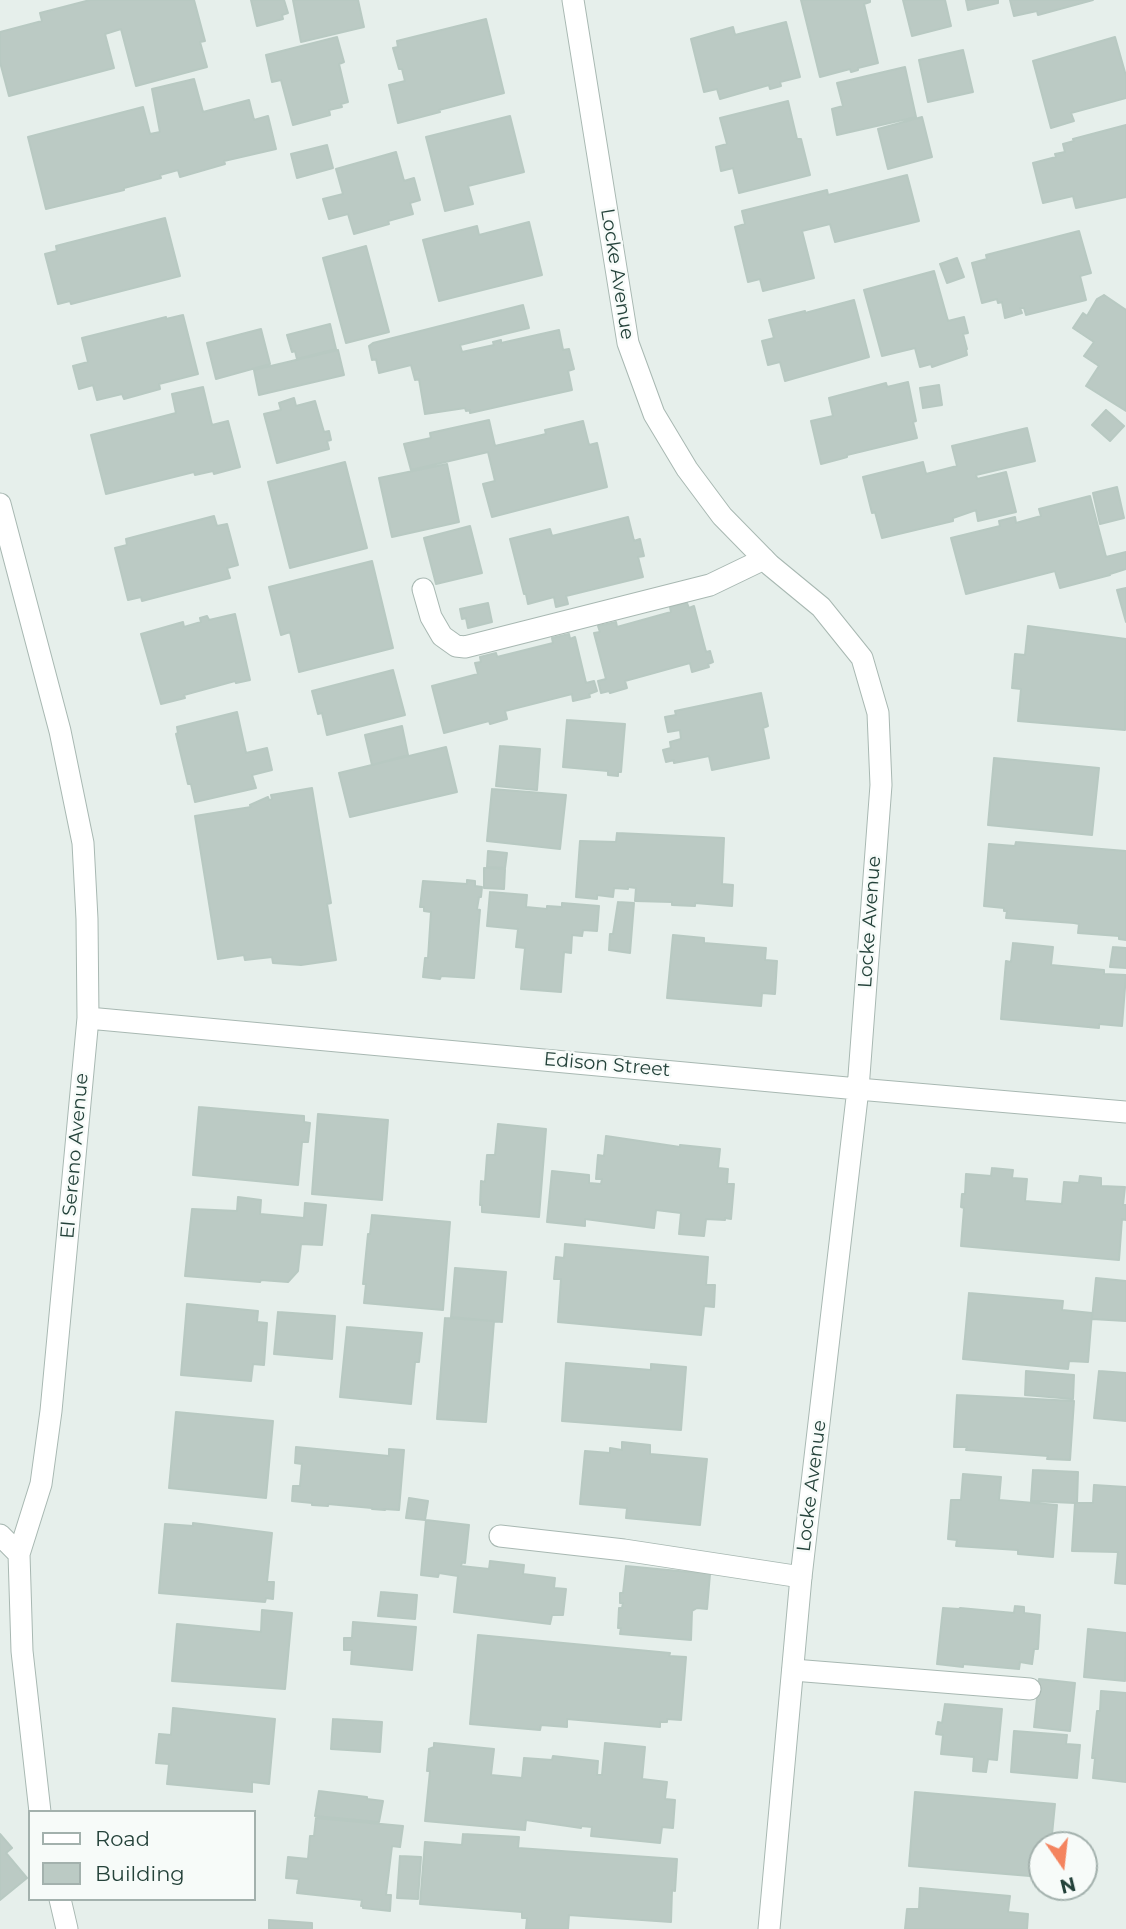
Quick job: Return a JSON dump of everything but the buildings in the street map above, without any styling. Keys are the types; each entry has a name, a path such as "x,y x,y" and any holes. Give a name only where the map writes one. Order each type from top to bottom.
{"street":[{"name":"Locke Avenue","path":"573,0 628,343 654,414 687,469 722,516 764,559 821,607 862,658 878,713 881,785 858,1089 801,1577 769,1929"},
{"name":"El Sereno Avenue","path":"0,504 60,731 83,843 87,919 88,1018 49,1423 41,1484 9,1558 40,1810"},
{"path":"423,589 431,617 442,636 456,646 465,647 710,585 764,559"},
{"name":"Edison Street","path":"88,1018 1126,1112"},
{"path":"0,1535 9,1558"},
{"path":"500,1536 624,1550 801,1577"},
{"path":"793,1670 1030,1689"},
{"path":"60,1901 67,1929"}]}
